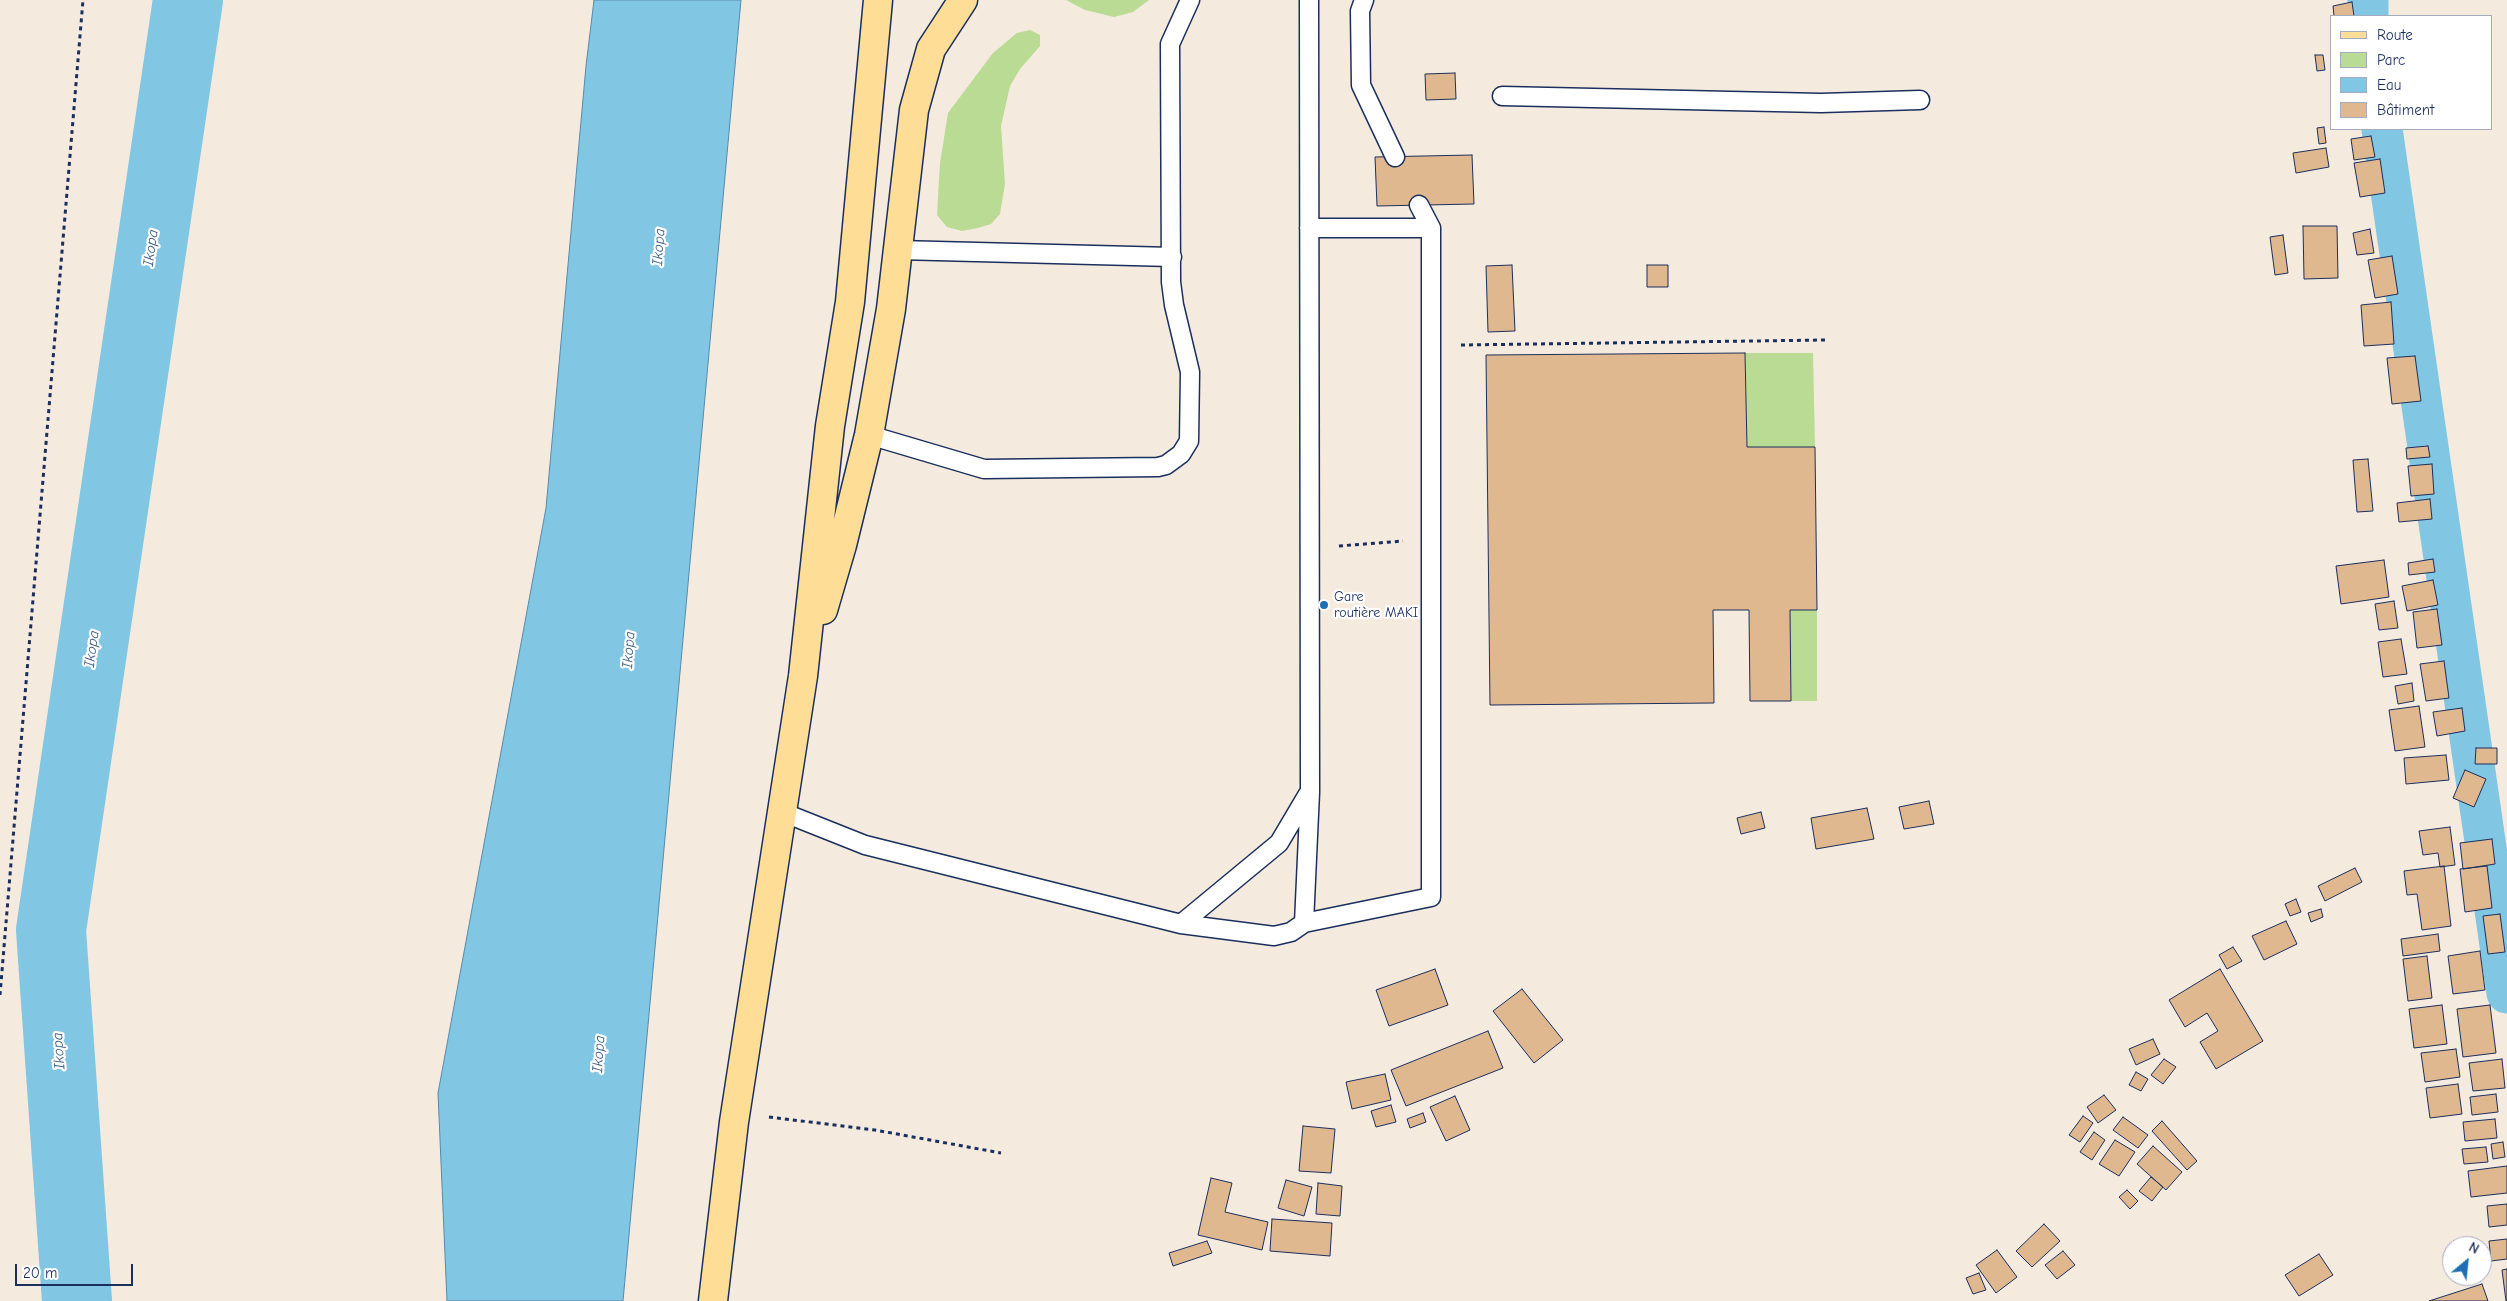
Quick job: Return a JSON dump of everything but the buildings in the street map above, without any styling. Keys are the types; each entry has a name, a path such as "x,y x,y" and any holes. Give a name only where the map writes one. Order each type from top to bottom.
{"main road":[{"path":"713,1301 736,1112 803,676 830,426 850,302 878,0"},
{"path":"803,676 842,545 869,435 891,310 914,110 931,49 963,0"}],"lane":[{"path":"869,435 984,469 1158,467 1171,462 1181,454 1189,441 1190,372 1174,304 1170,44 1190,0"},
{"path":"1304,922 1310,792 1309,0"},
{"path":"1364,0 1360,11 1361,85 1395,157"},
{"path":"1502,96 1821,103 1920,100"},
{"path":"782,812 865,845 1181,924 1274,936 1291,932 1304,922 1432,897 1430,228 1419,204"},
{"path":"1309,228 1430,228"},
{"path":"898,250 1172,257"},
{"path":"1181,924 1279,843 1310,792"}],"path":[{"path":"0,995 83,0"},
{"path":"1431,346 1825,340"},
{"path":"1309,547 1431,539"},
{"path":"736,1112 875,1130 1001,1153"}],"green space":[{"path":"1066,0 1149,0 1133,12 1114,17 1085,10"},
{"path":"1030,30 1040,35 1040,46 1020,69 1010,86 1001,126 1005,184 1000,214 991,224 978,228 962,231 947,227 937,215 940,163 948,113 993,53 1017,33"},
{"path":"1745,353 1813,353 1815,447 1747,447"},
{"path":"1790,610 1817,610 1817,701 1791,701"}],"water":[{"path":"594,0 741,0 623,1301 447,1301 438,1093 546,508 586,66"}],"waterway":[{"name":"Ikopa","path":"77,1301 51,930 188,0"},
{"path":"2368,0 2368,15"},
{"path":"2382,130 2507,993"}],"place":[{"name":"Gare routière MAKI","path":"1324,605"}]}
